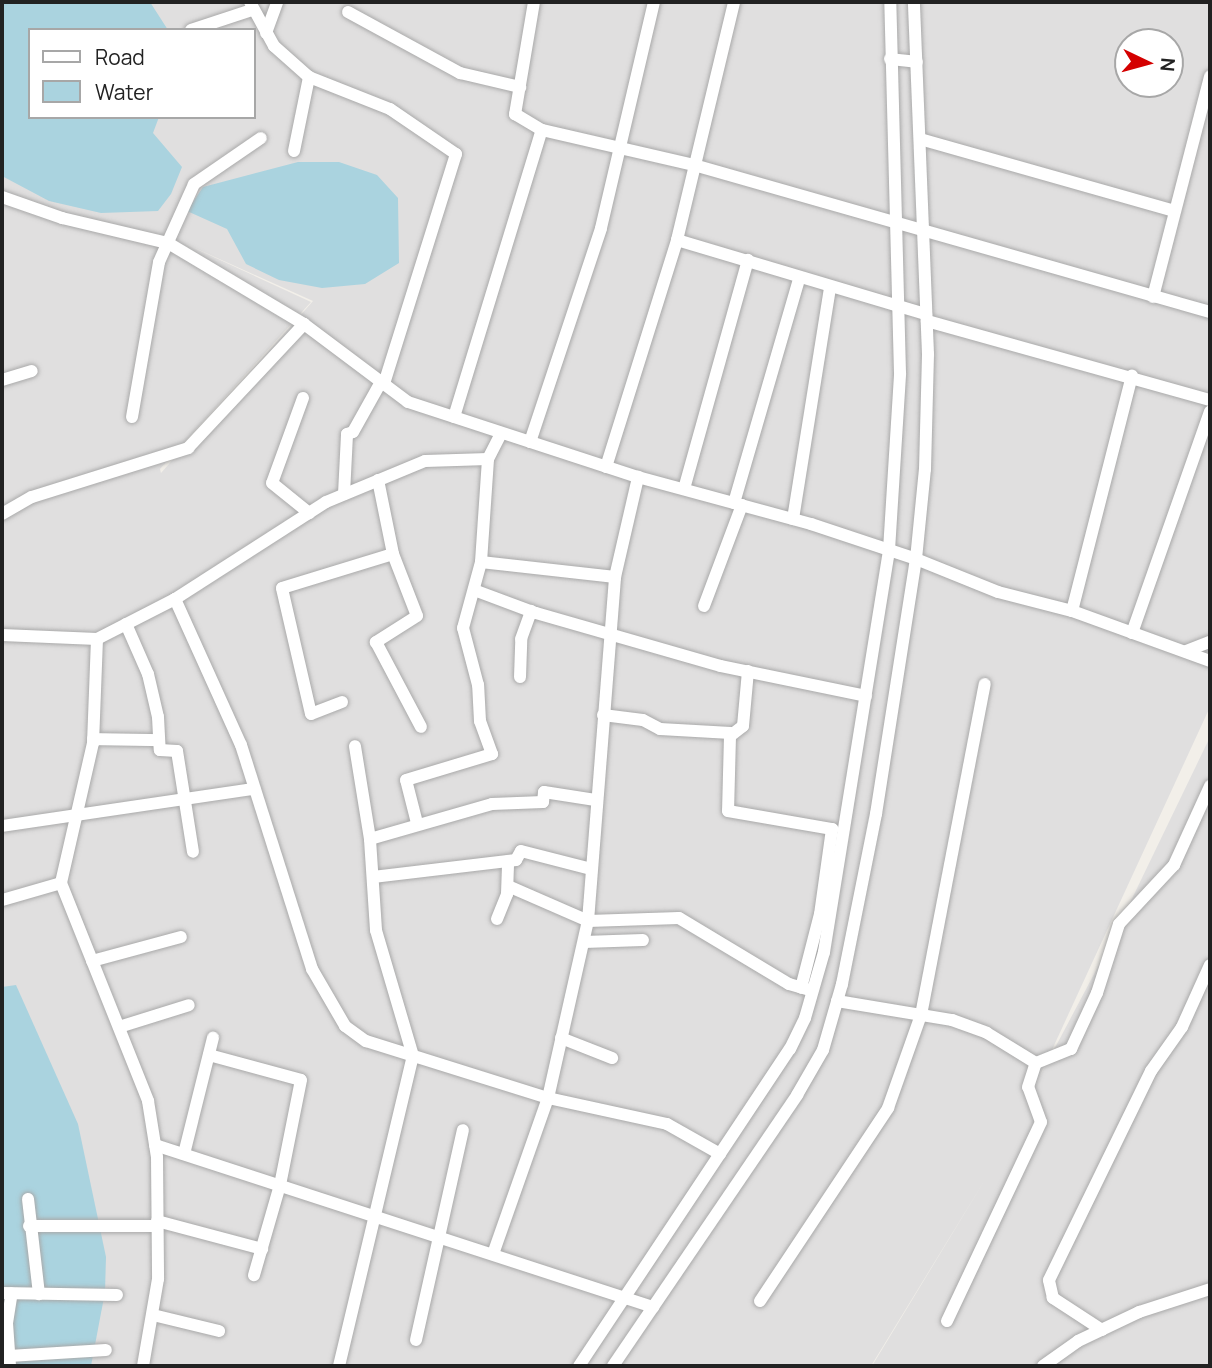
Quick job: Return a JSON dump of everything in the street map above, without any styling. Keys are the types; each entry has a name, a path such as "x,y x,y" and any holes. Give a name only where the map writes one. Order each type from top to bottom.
{"street":[{"path":"266,33 277,2"},
{"path":"534,2 515,114 542,130 694,165 1153,298 1210,312"},
{"path":"530,442 601,228 654,2"},
{"path":"606,467 677,240 734,2"},
{"path":"807,990 824,952 889,550 900,306 890,2"},
{"path":"612,1366 797,1095 823,1050 837,1001 876,814 916,559 925,469 924,232 914,2"},
{"path":"196,28 251,6 274,46 309,77 390,109 456,154 383,383 353,432 346,434 344,494"},
{"path":"348,12 460,73 520,87"},
{"path":"890,59 917,62"},
{"path":"1153,298 1210,76"},
{"path":"294,151 309,77"},
{"path":"454,417 542,130"},
{"path":"132,417 159,262 199,178 261,138"},
{"path":"920,138 1174,211"},
{"path":"2,197 62,218 168,243 304,324 408,402 638,477 793,519 889,550 998,592 1072,611 1210,661"},
{"path":"677,240 748,260 799,279 900,306 926,318 1053,360 1132,376 1210,400"},
{"path":"684,489 748,260"},
{"path":"704,606 738,504 799,279"},
{"path":"793,519 830,288"},
{"path":"2,514 32,497 188,448 304,324"},
{"path":"2,380 32,371"},
{"path":"1072,611 1132,376"},
{"path":"303,398 272,483 309,513"},
{"path":"1132,633 1210,411"},
{"path":"417,823 406,780 492,754 480,721 478,685 463,628 469,595 474,590 481,562 488,459 501,433"},
{"path":"2,635 97,639 175,599 309,513 344,494 425,461 488,459"},
{"path":"493,1254 548,1098 588,921 595,800 615,577 638,477"},
{"path":"378,480 393,554 417,616 376,642 421,726"},
{"path":"342,702 311,713 282,588 393,554"},
{"path":"481,562 615,577"},
{"path":"474,590 531,611 748,671 866,696"},
{"path":"175,599 220,689 300,938 326,1000 345,1026 366,1041 548,1098 667,1124 720,1154"},
{"path":"520,677 521,639 531,611"},
{"path":"125,624 148,674 160,750 177,751 193,852"},
{"path":"97,639 93,739 61,883 148,1101 155,1145 158,1279 143,1366"},
{"path":"1186,651 1210,642"},
{"path":"603,715 643,720 660,729 731,733 743,726 748,671"},
{"path":"760,1301 880,1125 921,1015 985,684"},
{"path":"579,1366 790,1049 807,990 832,829 727,811 731,733"},
{"path":"93,739 159,740"},
{"path":"339,1366 378,1217 413,1056 376,930 370,839 355,746"},
{"path":"947,1321 1041,1122 1028,1087 1036,1063 1071,1049 1097,993 1119,924 1174,865 1210,786"},
{"path":"2,825 185,801 254,789"},
{"path":"370,839 417,823 492,804 543,802 544,792 595,800"},
{"path":"373,877 516,860 522,851 591,869"},
{"path":"497,919 508,886 508,861"},
{"path":"3,896 61,883"},
{"path":"508,886 588,921 679,918 807,990"},
{"path":"92,961 181,937"},
{"path":"584,942 643,940"},
{"path":"1102,1330 1053,1298 1049,1280 1151,1071 1182,1027 1210,965"},
{"path":"837,1001 921,1015 987,1033 1036,1063"},
{"path":"119,1027 189,1005"},
{"path":"184,1154 213,1038"},
{"path":"562,1038 612,1058"},
{"path":"209,1055 301,1080 280,1185 254,1275"},
{"path":"416,1340 463,1130"},
{"path":"155,1145 626,1295 653,1307"},
{"path":"28,1199 29,1226 39,1294"},
{"path":"29,1226 157,1223 262,1249"},
{"path":"1043,1366 1102,1330 1210,1289"},
{"path":"106,1350 10,1361 7,1293 117,1295"},
{"path":"153,1315 219,1331"}],"shaded area":[{"path":"2,2 1210,2 1210,707 1039,1078 1112,940 1210,737 1210,1366 872,1366 986,1178 871,1366 2,1366","holes":["177,240 313,301 161,473 160,469 311,302"]}],"water":[{"path":"2,2 150,2 167,28 28,28 28,119 158,119 153,133 182,167 171,194 158,211 101,213 49,201 2,176"},
{"path":"298,162 339,162 377,175 398,198 399,263 365,284 322,288 279,280 246,264 227,229 187,211 203,187"},
{"path":"16,985 78,1124 106,1257 105,1292 91,1366 2,1366 2,987"}]}
